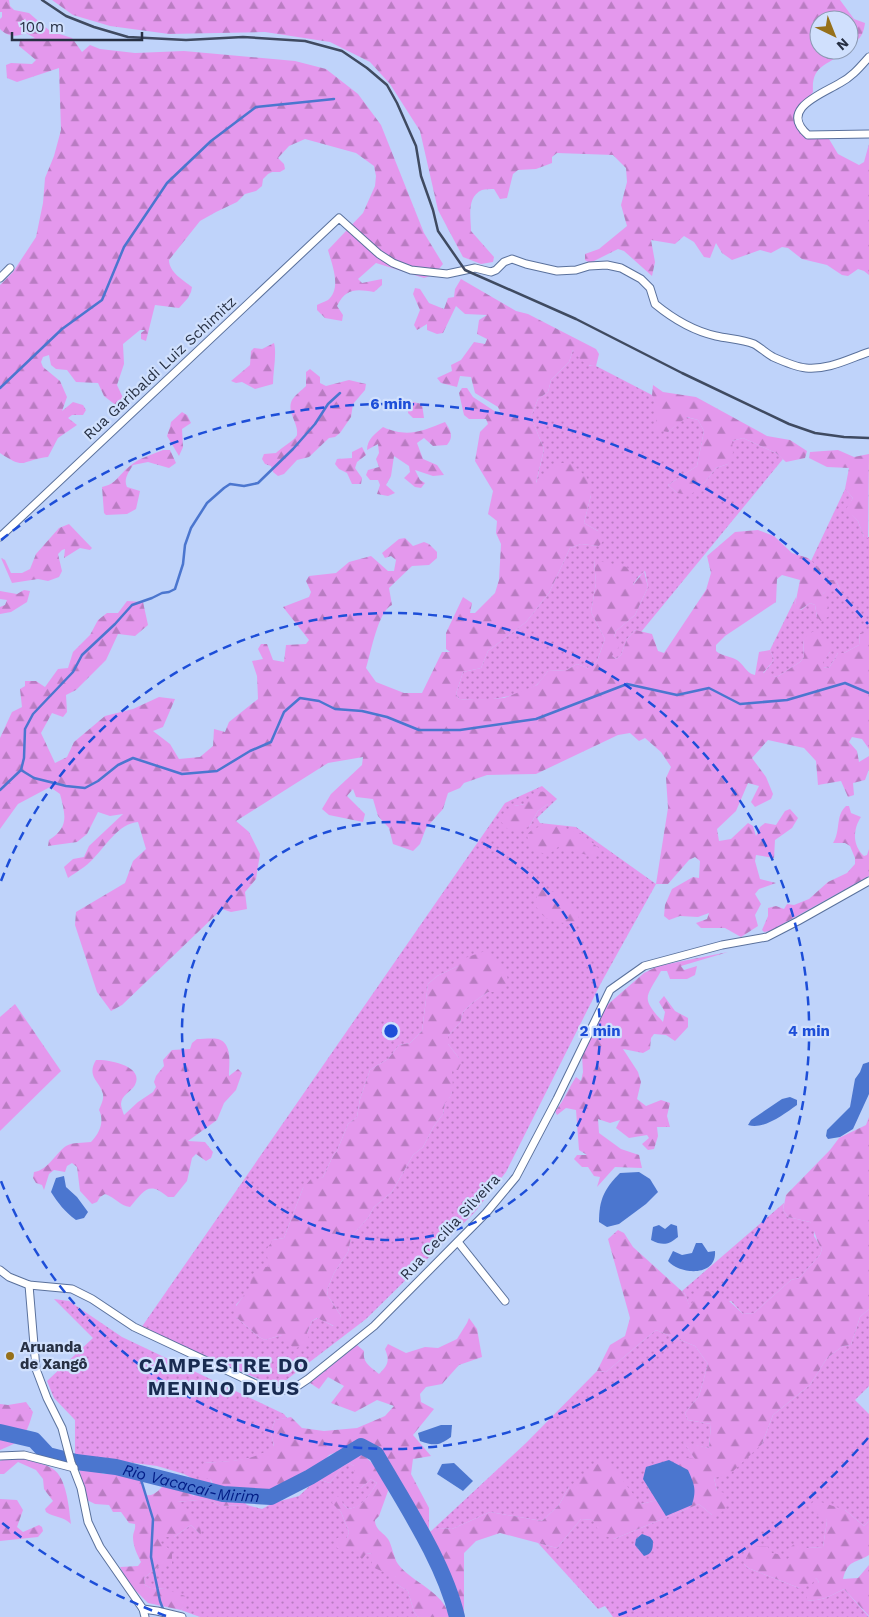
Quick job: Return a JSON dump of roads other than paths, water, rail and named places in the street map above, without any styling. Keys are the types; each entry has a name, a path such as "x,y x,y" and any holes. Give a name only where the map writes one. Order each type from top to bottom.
{"street":[{"path":"869,57 846,79 807,102 800,109 798,118 802,130 808,136 869,134"},
{"name":"Rua Garibaldi Luiz Schimitz","path":"0,537 339,218 379,254 393,263 411,270 447,274 475,268 491,272 504,262 512,259 526,264 557,270 576,270 588,266 607,265 621,268 641,279 650,288 655,304 688,325 714,336 738,339 755,345 774,357 805,368 841,364 869,352"},
{"path":"0,278 10,268"},
{"name":"Rua Cecília Silveira","path":"29,1286 72,1289 92,1299 134,1327 258,1385 278,1392 296,1386 308,1379 374,1326 486,1213 516,1177 557,1099 610,990 644,966 722,945 767,936 798,921 869,880"},
{"path":"458,1242 504,1301"},
{"path":"0,1270 9,1277 29,1286 36,1369 47,1398 62,1428 72,1465 81,1488 88,1522 100,1548 144,1613 157,1611 182,1617"},
{"path":"0,1456 24,1455 72,1465"}],"water":[{"path":"869,1062 869,1094 853,1129 840,1137 828,1139 826,1136 827,1130 850,1107 855,1079 863,1064"},
{"path":"790,1097 797,1100 797,1105 786,1113 761,1125 748,1125 751,1120 782,1099"},
{"path":"639,1172 650,1179 658,1192 646,1204 619,1224 607,1227 599,1222 601,1201 610,1184 620,1173"},
{"path":"64,1176 66,1187 77,1197 88,1212 84,1218 76,1220 72,1217 51,1192 56,1178"},
{"path":"671,1224 677,1226 678,1237 665,1244 651,1240 653,1227 659,1225 665,1229"},
{"path":"696,1243 702,1243 708,1252 715,1251 714,1259 710,1266 697,1271 689,1271 674,1266 668,1261 673,1251 682,1255 692,1253"},
{"path":"441,1425 452,1425 451,1437 436,1444 420,1441 418,1433"},
{"path":"669,1460 688,1470 695,1491 692,1505 666,1516 643,1479 646,1467"},
{"path":"454,1463 473,1481 463,1491 437,1474 442,1464"},
{"path":"642,1534 650,1537 653,1541 652,1551 644,1556 635,1545 636,1539"}],"waterway":[{"path":"0,388 62,329 102,300 124,247 167,183 211,141 256,107 334,99"},
{"path":"0,790 21,770 24,758 25,729 33,714 73,672 82,655 132,605 175,589 191,528 207,503 230,484 244,486 258,483 293,449 315,424 328,404 340,393"},
{"path":"21,770 34,778 66,786 85,788 98,781 118,765 133,758 182,774 217,771 250,751 271,742 284,712 300,698 319,701 335,709 362,711 387,717 419,730 460,730 536,719 627,684 677,695 709,688 740,704 787,700 845,683 869,693"},
{"name":"Rio Vacacaí-Mirim","path":"0,1432 34,1440 48,1455 76,1462 116,1467 223,1494 271,1497 310,1477 361,1446 376,1454 422,1533 443,1575 457,1617"},
{"path":"139,1473 153,1519 151,1557 160,1601 166,1617"}],"railway":[{"path":"42,0 66,16 128,37 186,40 243,37 305,41 342,51 367,68 387,85 416,146 421,176 438,231 465,270 576,319 682,373 789,424 815,433 869,438"}],"place":[{"name":"Aruanda de Xangô","path":"10,1356"}],"district":[{"name":"CAMPESTRE DO MENINO DEUS","path":"224,1376"}]}
